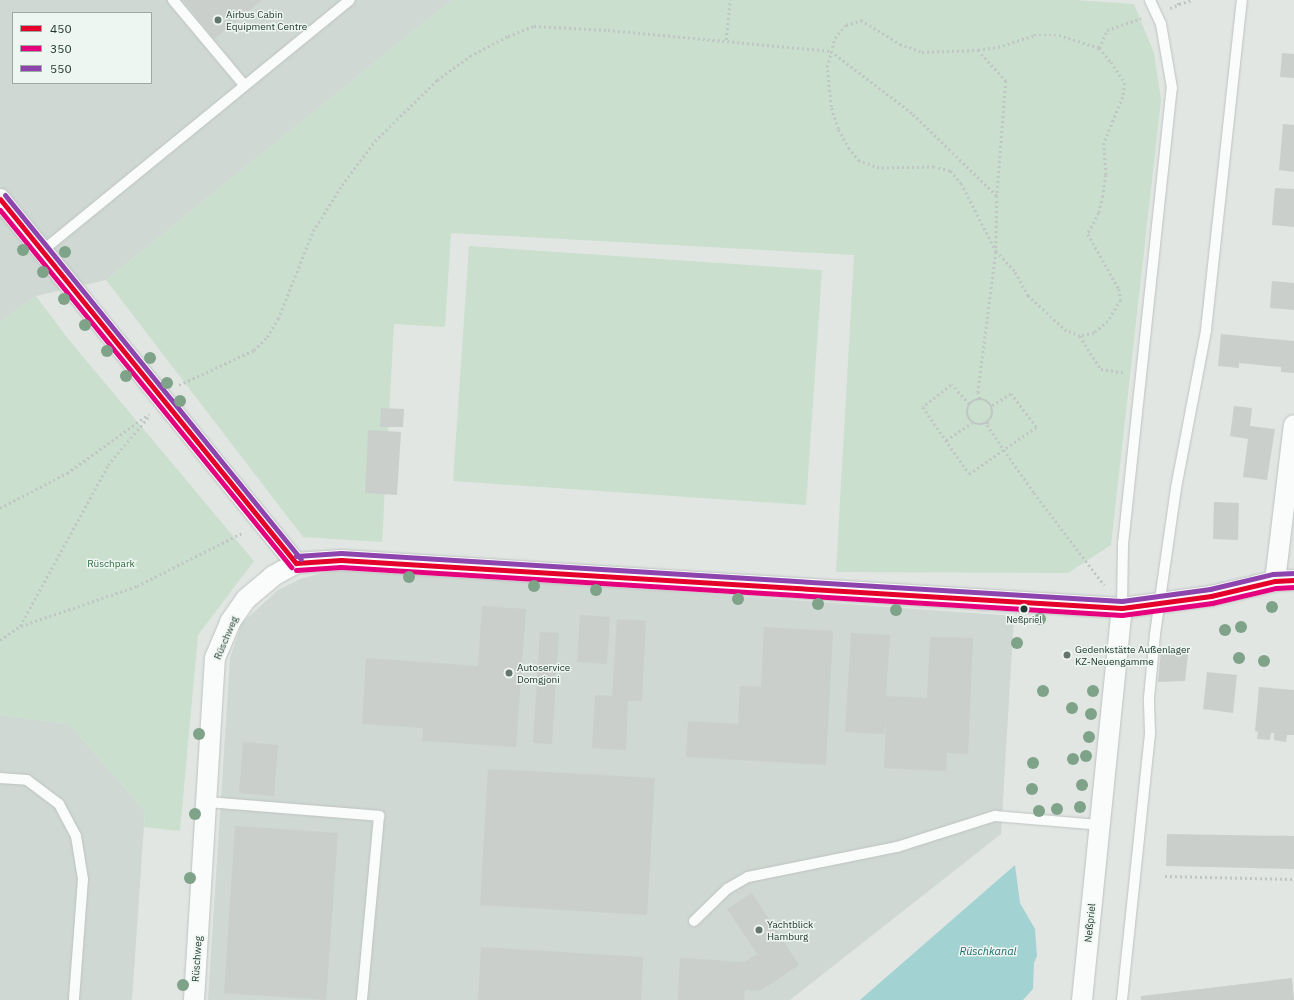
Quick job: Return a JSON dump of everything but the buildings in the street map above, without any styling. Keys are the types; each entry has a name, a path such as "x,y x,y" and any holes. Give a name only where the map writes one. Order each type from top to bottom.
{"street":[{"path":"0,199 296,563"},
{"path":"1285,580 1294,425"},
{"name":"Rüschweg","path":"194,1000 215,658 230,622 246,599 273,576 296,563 341,560 1122,608 1161,604 1211,596 1285,580"},
{"name":"Neßpriel","path":"1082,1000 1122,608"}],"lane":[{"path":"173,0 244,85"},
{"path":"42,251 350,0"},
{"path":"1122,608 1123,544 1172,88 1168,55 1160,24 1150,0"},
{"path":"1122,1000 1150,732 1149,698 1155,634 1161,604 1176,488 1206,330 1242,0"},
{"path":"0,778 27,780 58,804 76,836 83,879 74,1000"},
{"path":"206,802 379,816 362,1000"},
{"path":"694,921 726,889 748,877 897,847 995,816 1099,825"}],"path":[{"path":"726,40 730,0"},
{"path":"1178,4 1191,0"},
{"path":"1099,48 1107,30 1155,13"},
{"path":"861,20 900,44 922,52 978,50 998,47 1034,35 1059,35 1099,48 1111,62 1125,83 1123,97 1104,143 1106,175 1099,213 1088,234 1119,289 1121,300 1108,321 1094,334 1080,336 1066,331 1028,296 1014,271 996,252 961,184 950,171 934,167 879,168 859,161 849,149 838,130 831,107 827,67 835,38 846,25 861,20"},
{"path":"164,401 179,384 254,350 267,337 278,318 313,231 342,185 375,141 437,80 470,56 508,36 534,26 726,40 831,51 913,114 997,196"},
{"path":"978,50 1006,81 997,196 996,252 978,392 980,399 992,406"},
{"path":"1080,336 1101,369 1142,375"},
{"path":"969,404 951,385 923,407 969,474 1036,428 1011,394 992,406"},
{"path":"969,404 980,399"},
{"path":"969,404 967,412 972,423"},
{"path":"946,440 972,423 983,425 988,422 993,415 992,406"},
{"path":"0,508 67,473 116,436 153,412 108,464 20,626"},
{"path":"988,422 987,425 1004,450 1122,608"},
{"path":"0,640 20,626 137,586 263,523"},
{"path":"1165,876 1294,879"}],"shaded area":[{"path":"0,0 452,0 106,280 36,296 0,322"},
{"path":"342,568 1014,616 1001,834 790,1000 208,1000 230,658 242,623 278,590 300,579"},
{"path":"0,715 69,724 145,811 132,1000 0,1000"}],"green space":[{"path":"452,0 1075,0 1134,4 1154,53 1161,100 1111,545 1068,573 836,572 854,255 451,233 445,327 394,324 382,542 303,537 106,280"},
{"path":"469,246 822,270 806,505 453,481"},
{"name":"Rüschpark","path":"36,296 69,340 254,561 198,635 180,831 144,827 145,811 69,724 0,715 0,322"}],"water":[{"name":"Rüschkanal","path":"1015,865 1020,903 1035,929 1037,956 1034,963 1033,989 1023,1000 860,1000"}],"transit line":[{"name":"550","path":"5,195 301,559"},
{"name":"450","path":"0,199 296,563"},
{"name":"350","path":"0,210 291,567"},
{"name":"550","path":"296,556 341,553 1122,601 1210,589 1273,574 1294,573"},
{"name":"450","path":"296,563 341,560 1122,608 1211,596 1275,581 1294,580"},
{"name":"350","path":"296,570 341,567 1122,615 1212,603 1276,588 1294,587"}],"place":[{"name":"Airbus Cabin Equipment Centre","path":"218,20"},
{"name":"Neßpriel","path":"1024,609"},
{"name":"Gedenkstätte Außenlager KZ-Neuengamme","path":"1067,655"},
{"name":"Autoservice Domgjoni","path":"509,673"},
{"name":"Yachtblick Hamburg","path":"759,930"}]}
